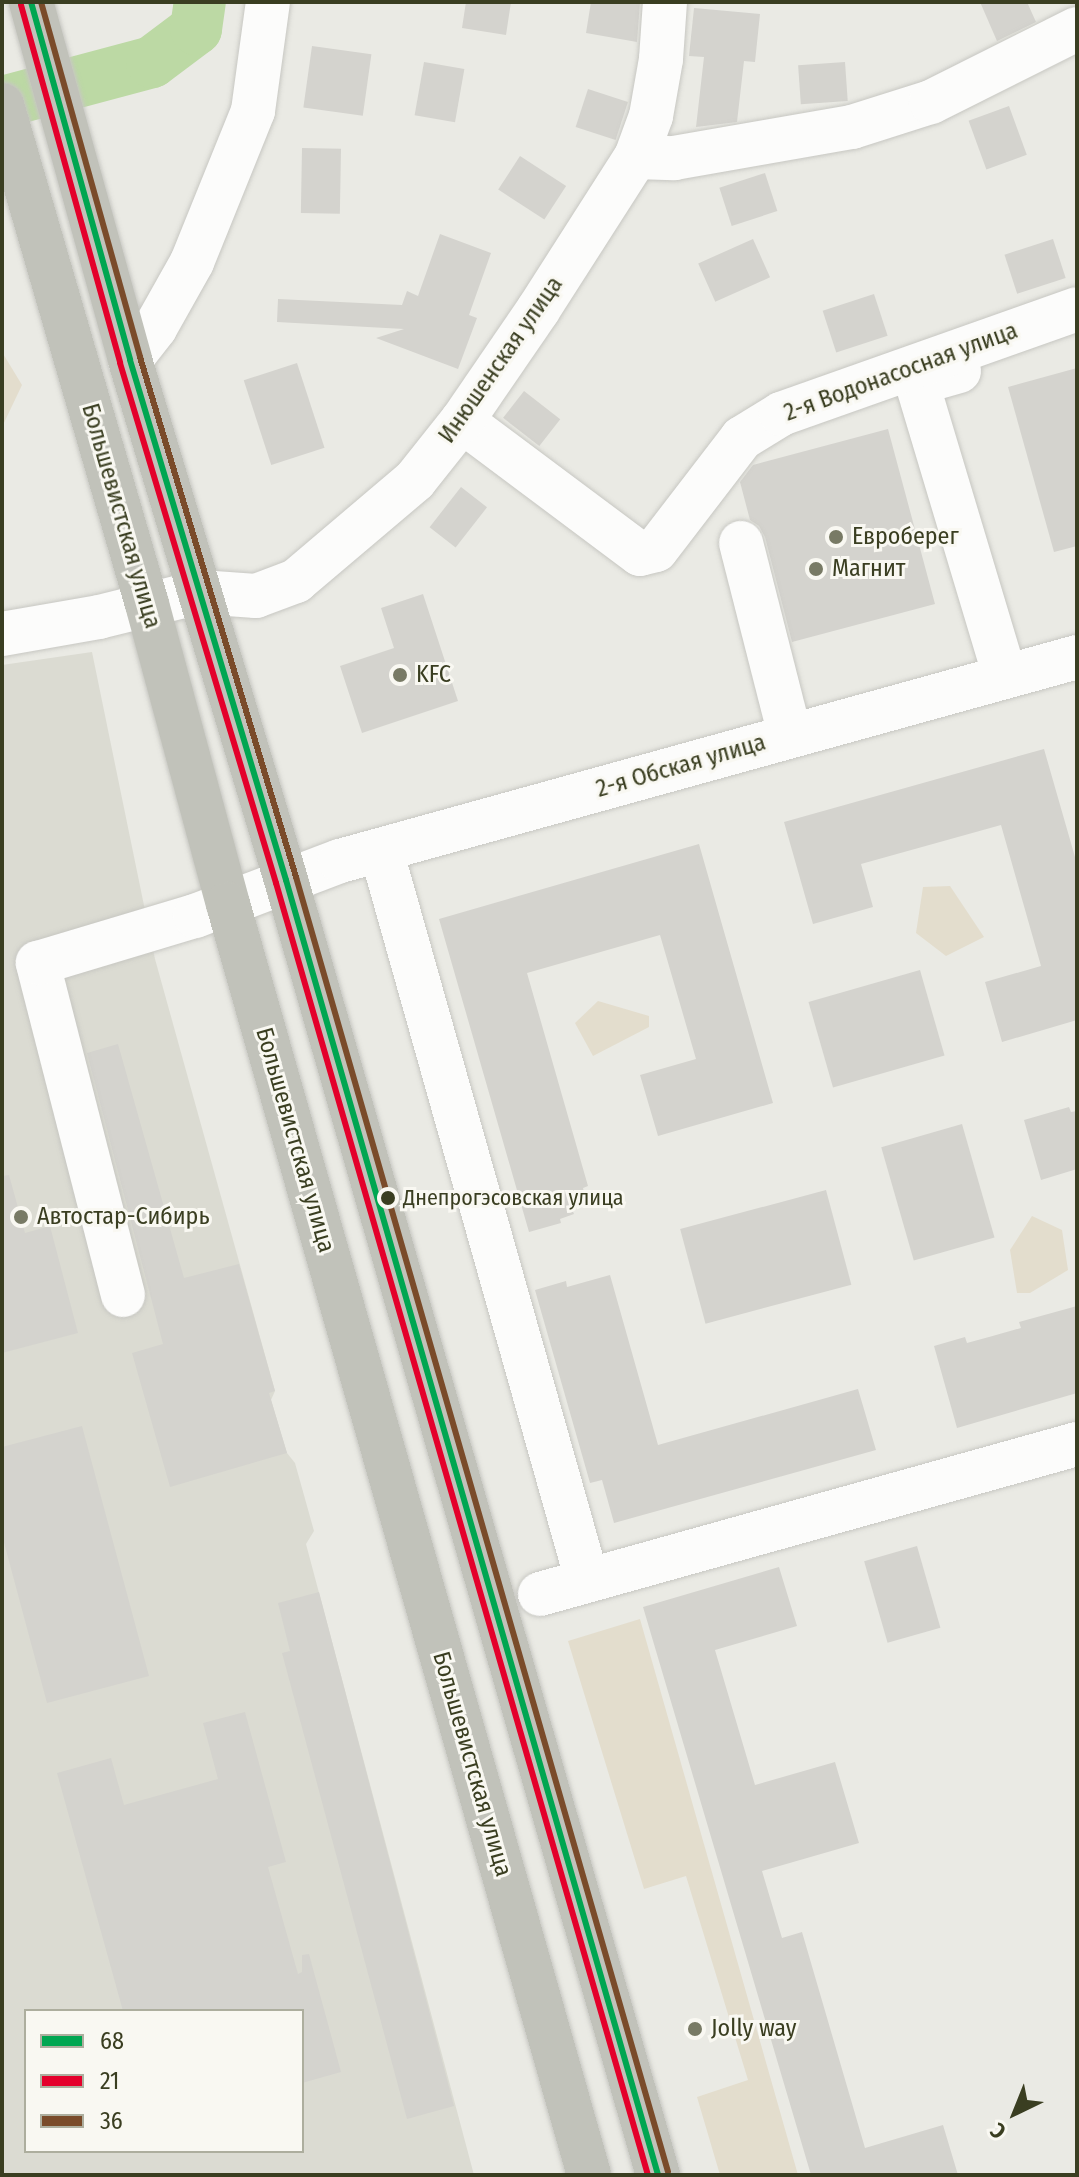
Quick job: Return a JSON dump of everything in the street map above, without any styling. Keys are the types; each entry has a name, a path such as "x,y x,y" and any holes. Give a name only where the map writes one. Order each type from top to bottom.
{"highway":[{"path":"31,2 130,360 286,880 658,2175"},
{"name":"Большевистская улица","path":"2,105 147,604 228,904 589,2175"}],"street":[{"path":"130,360 155,328 192,262 253,111 268,2"},
{"name":"Инюшенская улица","path":"200,592 256,596 296,581 415,480 462,421 636,157 654,102 665,2"},
{"path":"636,157 674,158 852,127 931,102 1077,29"},
{"name":"2-я Водонасосная улица","path":"462,421 640,554 656,550 742,438 781,414 1077,309"},
{"path":"1005,676 917,383 1077,338"},
{"path":"741,543 790,735"},
{"path":"2,634 99,617 200,592"},
{"name":"2-я Обская улица","path":"123,1295 38,963 228,904 286,880 381,850 1077,657"},
{"path":"381,850 587,1580"},
{"path":"540,1594 1077,1444"}],"shaded area":[{"path":"2,352 22,385 2,427"},
{"path":"92,652 155,959 275,1391 271,1400 287,1453 295,1463 314,1531 306,1544 474,2175 2,2175 2,665"},
{"path":"950,886 984,937 946,956 916,933 923,887"},
{"path":"598,1001 649,1016 649,1027 593,1056 575,1023"},
{"path":"1032,1216 1062,1230 1068,1270 1030,1293 1017,1293 1010,1250"},
{"path":"640,1619 798,2175 720,2175 697,2097 748,2080 686,1876 644,1889 568,1641"}],"building":[{"path":"466,2 511,2 506,35 462,28"},
{"path":"591,2 640,2 637,42 586,33"},
{"path":"980,2 1027,2 1036,22 997,41"},
{"path":"694,8 760,14 755,62 744,61 737,122 696,127 704,57 689,56"},
{"path":"312,46 371,54 363,116 303,107"},
{"path":"424,62 464,69 455,122 415,115"},
{"path":"845,62 848,101 801,104 798,65"},
{"path":"588,89 628,102 616,140 576,127"},
{"path":"1009,106 1027,155 986,170 969,121"},
{"path":"302,148 341,149 340,214 301,213"},
{"path":"520,156 566,186 544,220 498,190"},
{"path":"765,173 777,211 732,226 719,188"},
{"path":"440,234 491,253 469,315 477,318 458,369 376,338 404,329 277,322 278,299 402,305 407,291 418,296"},
{"path":"753,239 770,277 715,302 698,263"},
{"path":"1053,239 1066,278 1017,294 1004,255"},
{"path":"874,294 888,336 836,353 823,311"},
{"path":"297,363 325,448 271,465 244,380"},
{"path":"1077,368 1077,546 1054,552 1008,387"},
{"path":"524,391 560,419 539,446 503,418"},
{"name":"Евроберег","path":"888,429 935,604 792,642 765,537 759,526 750,520 740,482 753,465"},
{"path":"461,487 487,507 456,548 430,527"},
{"path":"423,594 458,701 362,733 340,666 394,648 381,608"},
{"path":"1044,749 1077,864 1077,1020 1002,1042 985,982 1041,966 1001,825 861,864 873,907 813,924 784,822"},
{"path":"699,844 773,1103 658,1136 640,1075 696,1059 660,935 527,973 588,1186 583,1188 587,1205 572,1209 574,1214 560,1219 561,1223 529,1232 439,919"},
{"path":"920,970 945,1056 833,1088 808,1002"},
{"path":"118,1044 184,1278 239,1264 275,1391 269,1393 287,1453 170,1487 132,1353 163,1344 87,1053"},
{"path":"1069,1107 1071,1112 1077,1111 1077,1169 1041,1180 1024,1120"},
{"path":"962,1124 995,1237 914,1261 881,1147"},
{"path":"9,1175 25,1233 50,1226 78,1333 2,1353 2,1176"},
{"path":"826,1190 851,1285 706,1324 680,1229"},
{"path":"610,1275 658,1445 858,1389 876,1450 614,1523 602,1480 590,1483 535,1290 566,1281 567,1287"},
{"path":"1077,1306 1077,1393 957,1428 934,1346 965,1337 967,1343 989,1337 1021,1328 1019,1322"},
{"path":"82,1426 149,1676 47,1703 2,1535 2,1447"},
{"path":"917,1546 940,1628 888,1643 864,1561"},
{"path":"779,1567 797,1626 715,1650 755,1785 835,1762 859,1843 762,1871 782,1938 802,1932 865,2148 943,2125 958,2175 811,2175 643,1607"},
{"path":"319,1592 454,2106 407,2119 282,1653 290,1651 278,1603"},
{"path":"245,1712 286,1862 268,1867 298,1974 302,1972 302,1955 309,1954 341,2072 304,2082 304,2009 122,2009 57,1773 111,1758 124,1805 218,1779 203,1723"}],"waterway":[{"path":"2,102 152,62 196,29 200,2"}],"transit line":[{"name":"68","path":"31,2 130,360 286,880 658,2175"},
{"name":"36","path":"41,2 140,357 296,877 668,2172"},
{"name":"21","path":"21,5 120,363 276,883 648,2175"}],"place":[{"name":"Евроберег","path":"836,537"},
{"name":"Магнит","path":"816,569"},
{"name":"KFC","path":"400,675"},
{"name":"Днепрогэсовская улица","path":"388,1198"},
{"name":"Автостар-Сибирь","path":"21,1217"},
{"name":"Jolly way","path":"695,2029"}]}
